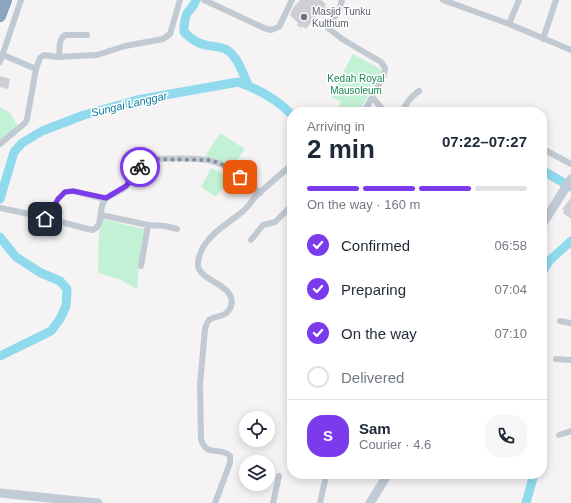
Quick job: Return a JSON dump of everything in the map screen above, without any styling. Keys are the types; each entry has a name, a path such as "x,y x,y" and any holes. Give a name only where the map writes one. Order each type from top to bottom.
{"highway":[{"path":"0,16 6,0"}],"main road":[{"path":"547,217 571,179"},
{"path":"370,503 385,479"},
{"path":"0,493 98,503"}],"street":[{"path":"0,62 21,0"},
{"path":"0,144 25,122 36,68 42,56 47,55 59,57 97,55 131,44 163,39 170,34 180,0"},
{"path":"204,0 271,30 279,27 292,0"},
{"path":"342,0 340,8 328,28 384,65 384,75 367,107"},
{"path":"443,0 456,2 571,50"},
{"path":"509,24 520,0"},
{"path":"543,39 556,0"},
{"path":"59,57 60,43 63,36 87,35"},
{"path":"3,55 36,68"},
{"path":"406,107 409,100 419,92"},
{"path":"372,97 381,107"},
{"path":"547,151 571,164"},
{"path":"1,209 92,230 96,229 103,203 106,198 126,186 142,163 150,159 199,159 220,163 232,170 260,193"},
{"path":"215,503 230,463 230,456 226,453 209,451 202,445 201,378 205,329 207,323 210,320 224,315 229,310 231,298 224,288 201,272 198,266 199,261 205,243 220,228 245,210 260,193 287,169"},
{"path":"48,219 58,199 65,192 73,191 106,198"},
{"path":"251,240 263,225 276,222 287,210"},
{"path":"100,215 148,225 165,226 177,229"},
{"path":"141,266 148,225"},
{"path":"560,321 571,323"},
{"path":"556,359 571,360"},
{"path":"559,435 571,431"},
{"path":"273,503 279,476"},
{"path":"320,503 325,479"}],"green space":[{"name":"Kedah Royal Mausoleum","path":"353,54 382,70 362,107 338,107 341,102 330,96"},
{"path":"0,107 10,113 18,127 0,141"},
{"path":"220,133 245,149 230,170 204,158"},
{"path":"211,168 230,178 216,197 201,187"},
{"path":"103,219 147,230 139,262 137,289 121,280 98,273 99,236"}],"building":[{"name":"Masjid Tunku Kulthum","path":"300,0 321,0 326,4 324,6 327,8 324,12 321,10 306,29 297,25 298,23 290,15 293,8"},
{"path":"0,76 10,79 8,89 0,87"},
{"path":"571,198 571,219 563,213 564,210 562,209"}],"waterway":[{"path":"196,0 186,16 184,22 184,32 197,42 222,48 231,53 240,66 248,85"},
{"name":"Sungai Langgar","path":"0,199 14,152 22,143 42,131 84,115 137,100 238,82 267,96 280,104 287,111"},
{"name":"Sungai Langgar","path":"547,173 571,187"},
{"name":"Sungai Langgar","path":"0,237 16,257 41,273 60,281 67,289 66,306 60,319 51,331 0,356"},
{"name":"Sungai Langgar","path":"547,264 571,241"},
{"name":"Sungai Langgar","path":"526,503 533,479"}],"way so far":[{"path":"140,167 144,161 150,159 199,159 220,163 240,177"}],"place":[{"name":"Masjid Tunku Kulthum","path":"304,17"}],"route":[{"path":"45,219 48,219 58,199 65,192 73,191 106,198 126,186 140,167"}]}
